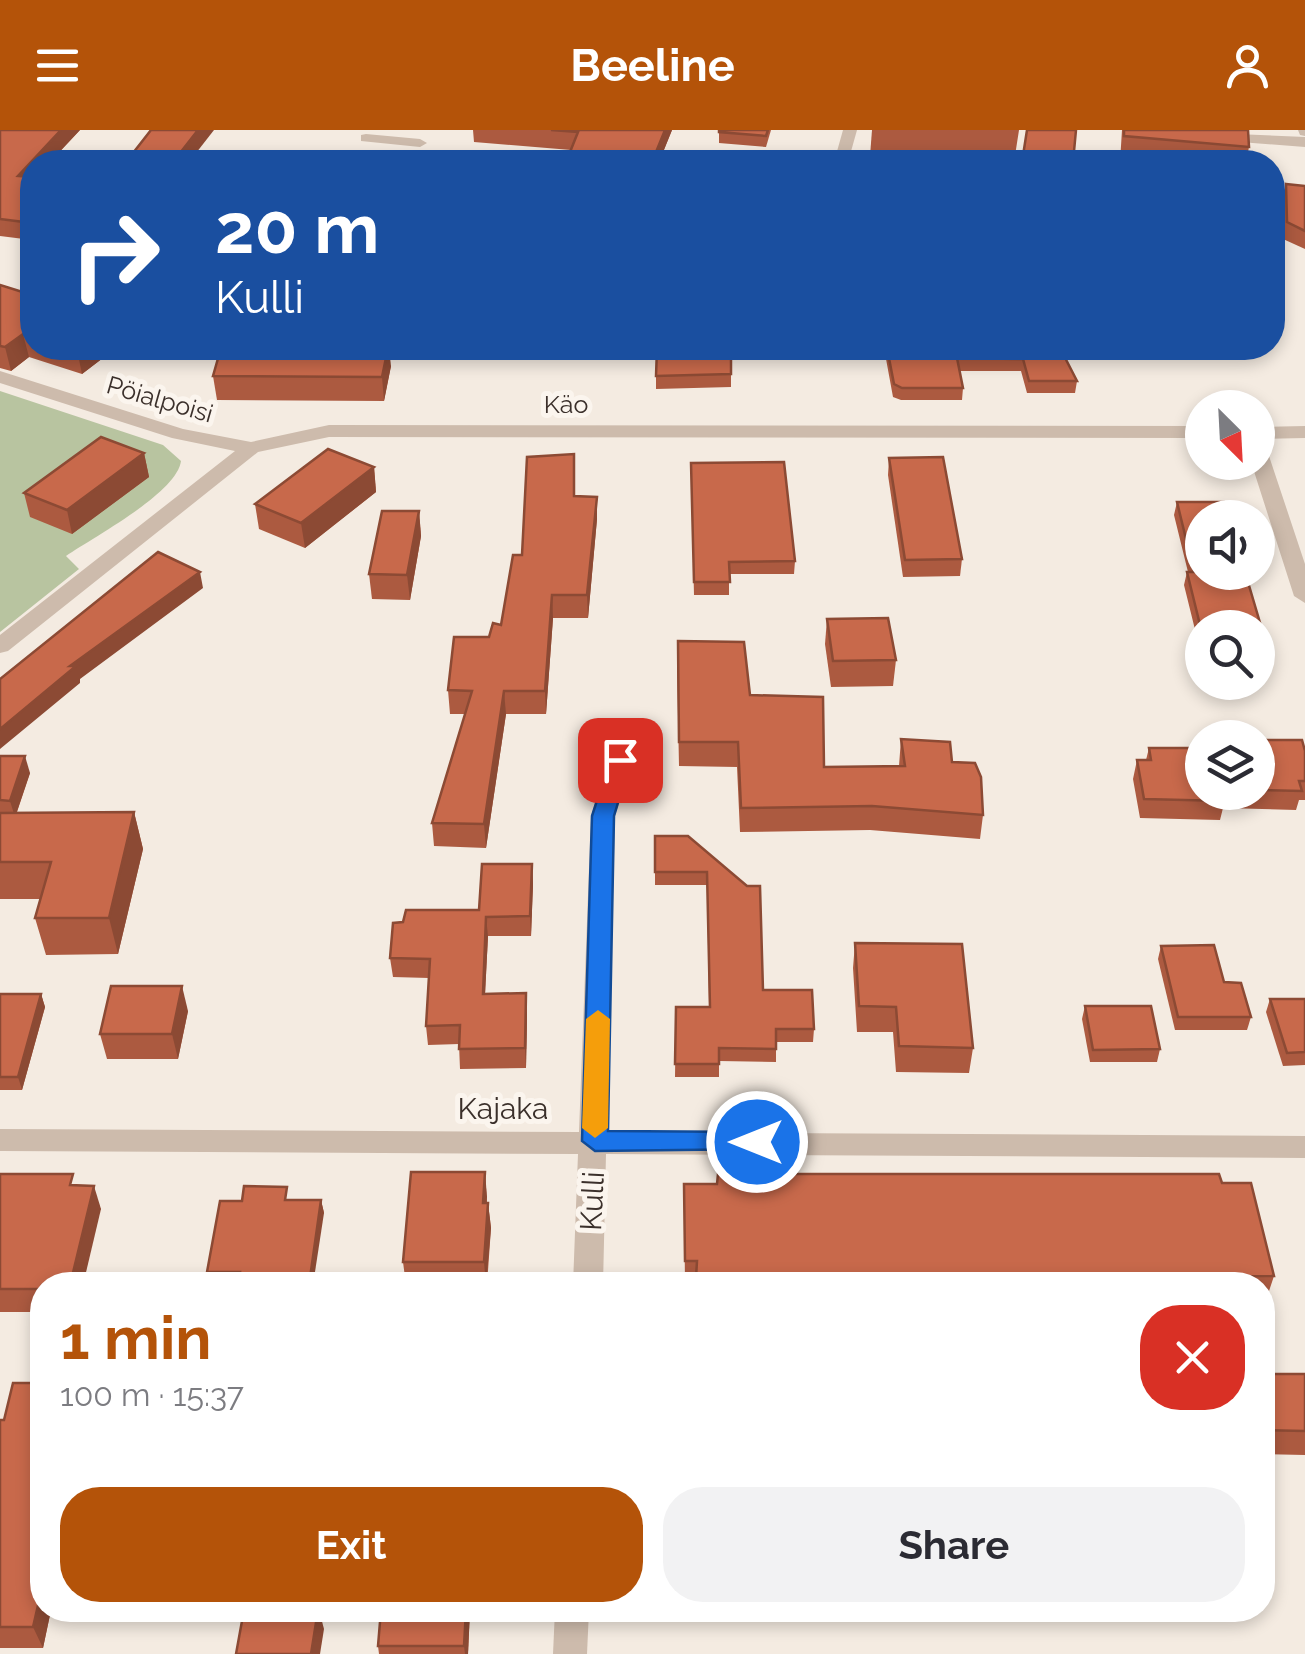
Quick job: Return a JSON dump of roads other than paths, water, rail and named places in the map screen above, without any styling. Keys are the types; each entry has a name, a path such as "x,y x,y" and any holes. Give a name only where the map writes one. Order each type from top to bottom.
{"street":[{"path":"1149,130 1305,142"},
{"name":"Pöialpoisi","path":"0,377 179,434 251,448"},
{"name":"Käo","path":"0,646 251,448 328,431 1185,432"},
{"path":"1275,433 1305,432"},
{"path":"1267,480 1305,596"},
{"name":"Kulli","path":"589,1272 603,816 620,760"},
{"name":"Kajaka","path":"0,1140 1305,1147"},
{"path":"570,1654 571,1622"}],"lane":[{"path":"366,138 423,136"}]}
